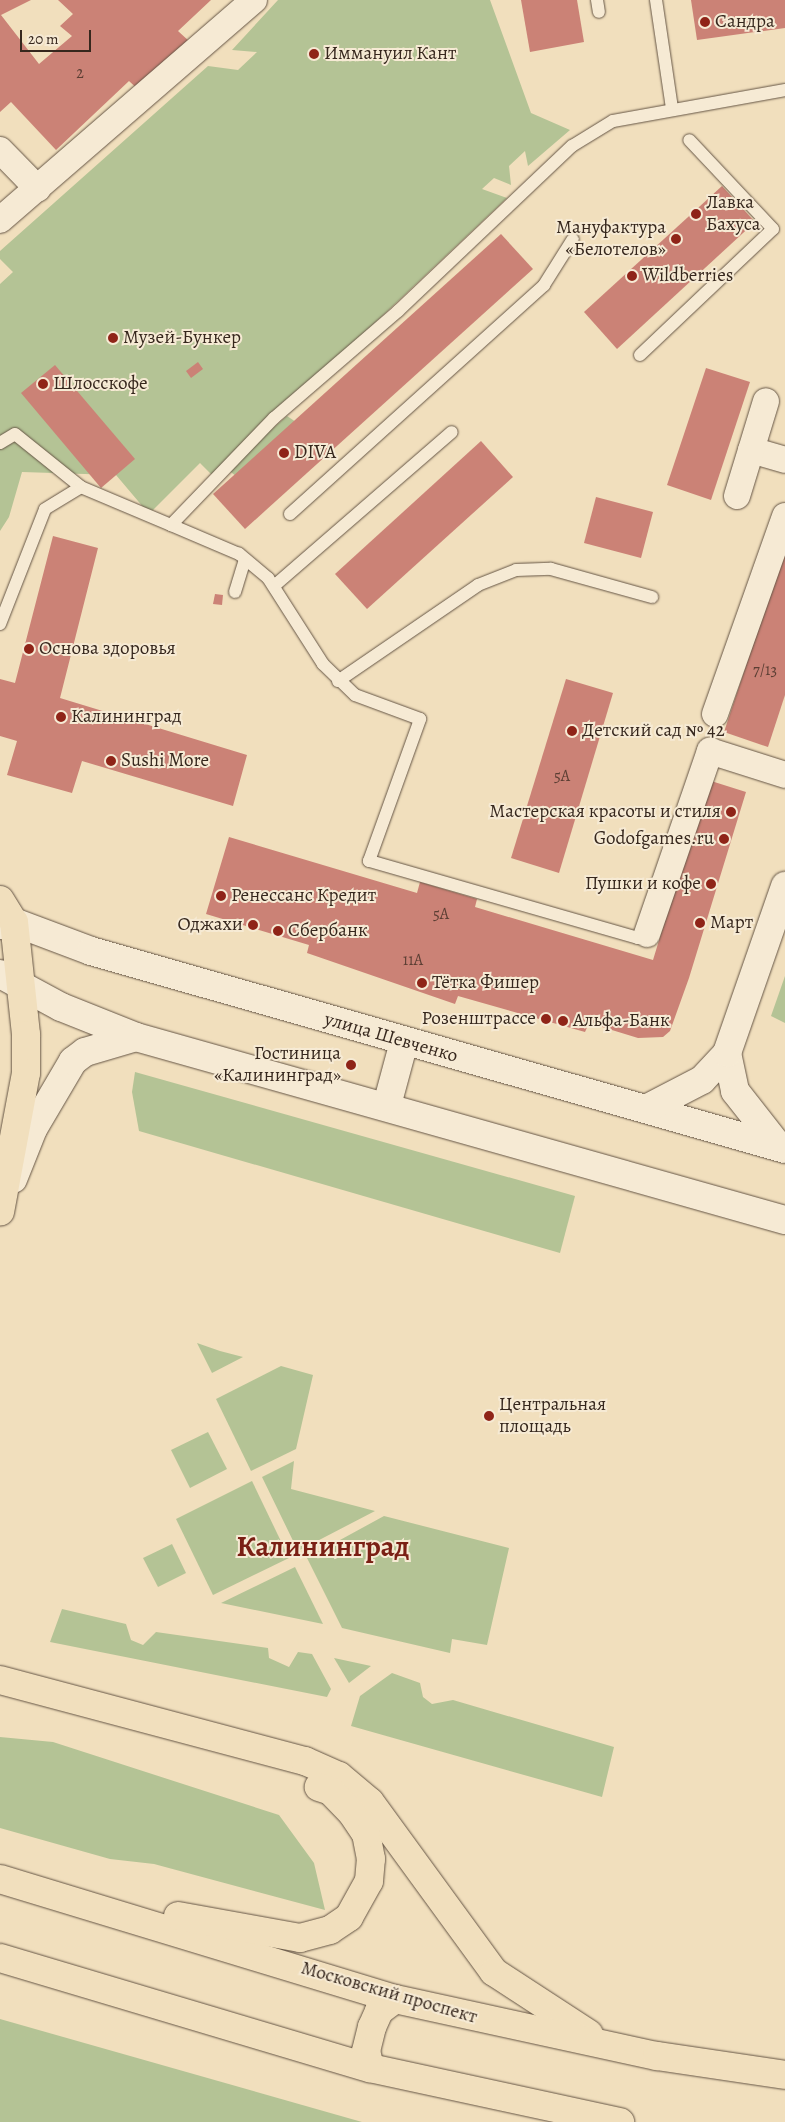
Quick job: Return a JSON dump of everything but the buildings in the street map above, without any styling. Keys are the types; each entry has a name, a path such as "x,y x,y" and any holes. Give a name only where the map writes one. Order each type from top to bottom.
{"main road":[{"path":"646,1109 702,1080 727,1053 785,886"},
{"path":"1,1210 26,1073 10,980 5,916"},
{"name":"улица Шевченко","path":"5,916 90,951 404,1042 782,1148"},
{"path":"10,980 136,1037 386,1105 785,1220"},
{"path":"1,1210 33,1129 73,1061 85,1052 136,1037"},
{"path":"386,1105 404,1042"},
{"path":"727,1053 735,1091 782,1148"},
{"path":"0,1680 305,1761 340,1776 370,1802 494,1972 536,2003 612,2047"},
{"path":"0,1700 299,1779 331,1791 366,1834 371,1859 362,1900 349,1917 330,1930 300,1938 258,1934 186,1914 152,1923"},
{"name":"Московский проспект","path":"0,1879 152,1923 395,1999 612,2047 785,2075"},
{"path":"0,1958 370,2068 620,2122"},
{"path":"370,2068 366,2051 372,2027 379,2011 395,1999"}],"street":[{"path":"0,220 254,0"},
{"path":"0,150 38,189"},
{"path":"737,496 766,401"},
{"path":"751,450 785,460"},
{"path":"715,714 785,516"},
{"path":"647,934 710,751 785,775"}],"lane":[{"path":"656,0 672,108"},
{"path":"171,525 274,418 398,311 572,146 613,121 672,108 785,90"},
{"path":"640,355 773,229 689,140"},
{"path":"290,514 544,285 573,239"},
{"path":"274,586 452,432"},
{"path":"0,443 14,434 81,488 171,525 245,559 274,586 338,680 355,695 420,719 369,861 638,938 647,934"},
{"path":"0,624 45,509 81,488"},
{"path":"235,592 245,559"},
{"path":"338,680 478,585 516,570 551,569 652,597"}],"green space":[{"path":"278,0 490,0 531,113 570,130 528,166 525,151 509,166 511,185 494,178 482,189 507,198 213,476 200,463 149,514 116,475 22,472 9,517 0,531 0,284 13,272 0,259 0,251 208,66 238,70 257,52 232,50"},
{"path":"287,416 308,430 248,486 226,468"},
{"path":"785,976 785,1023 771,1016"},
{"path":"135,1072 575,1196 560,1253 139,1131 132,1092"},
{"path":"197,1343 220,1351 243,1357 212,1373"},
{"path":"281,1366 313,1375 296,1449 251,1471 216,1399"},
{"path":"208,1432 227,1469 190,1488 171,1450"},
{"path":"294,1461 291,1489 375,1511 298,1551 262,1477"},
{"path":"252,1481 289,1558 213,1595 176,1519"},
{"path":"384,1516 509,1548 487,1645 452,1639 450,1653 342,1628 307,1558"},
{"path":"172,1544 186,1573 158,1587 143,1558"},
{"path":"295,1567 323,1624 221,1603"},
{"path":"62,1609 126,1624 131,1640 143,1645 156,1632 268,1648 269,1658 289,1667 298,1652 312,1654 331,1689 327,1697 50,1642"},
{"path":"334,1658 371,1666 349,1683"},
{"path":"392,1673 420,1683 423,1697 432,1704 453,1700 614,1747 602,1797 351,1726 360,1696"},
{"path":"0,1737 53,1742 279,1815 314,1863 325,1910 154,1864 110,1859 0,1828"},
{"path":"0,2019 362,2122 0,2122"}],"place":[{"name":"Сандра","path":"705,22"},
{"name":"Иммануил Кант","path":"314,54"},
{"name":"Лавка Бахуса","path":"696,214"},
{"name":"Мануфактура «Белотелов»","path":"676,239"},
{"name":"Wildberries","path":"632,276"},
{"name":"Музей-Бункер","path":"113,338"},
{"name":"Шлосскофе","path":"43,384"},
{"name":"DIVA","path":"284,453"},
{"name":"Основа здоровья","path":"29,649"},
{"name":"Калининград","path":"61,717"},
{"name":"Детский сад № 42","path":"572,731"},
{"name":"Sushi More","path":"111,761"},
{"name":"Мастерская красоты и стиля","path":"731,812"},
{"name":"Godofgames.ru","path":"724,839"},
{"name":"Пушки и кофе","path":"711,884"},
{"name":"Ренессанс Кредит","path":"221,896"},
{"name":"Март","path":"700,923"},
{"name":"Оджахи","path":"253,925"},
{"name":"Сбербанк","path":"278,931"},
{"name":"Тётка Фишер","path":"422,983"},
{"name":"Розенштрассе","path":"546,1019"},
{"name":"Альфа-Банк","path":"563,1021"},
{"name":"Гостиница «Калининград»","path":"351,1065"},
{"name":"Центральная площадь","path":"489,1416"}],"district":[{"name":"Калининград","path":"323,1547"}]}
